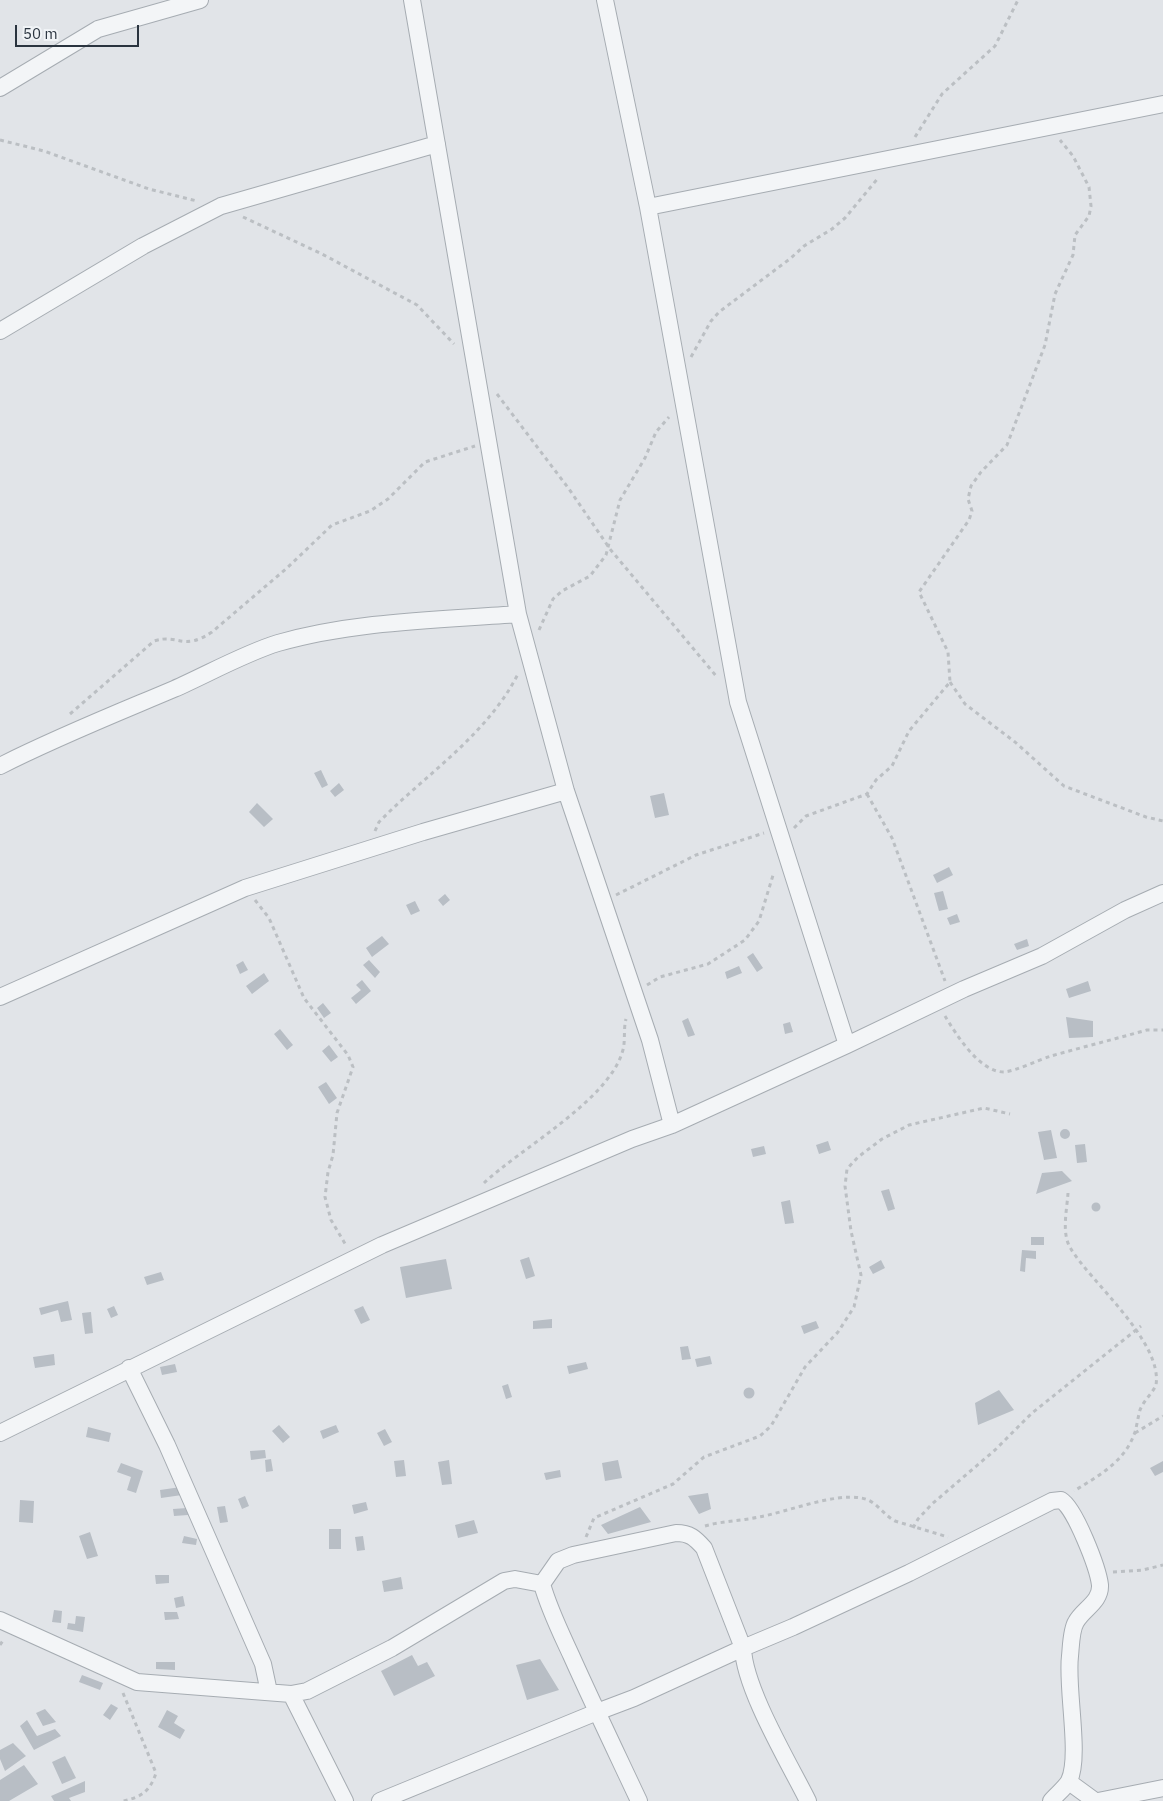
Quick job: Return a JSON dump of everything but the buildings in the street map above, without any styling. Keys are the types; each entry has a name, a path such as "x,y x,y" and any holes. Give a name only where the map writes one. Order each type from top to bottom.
{"street":[{"path":"0,88 98,28 200,0"},
{"path":"412,0 518,614 566,791 636,997 672,1124"},
{"path":"605,0 648,207 738,702 847,1045"},
{"path":"648,207 1163,104"},
{"path":"0,331 143,246 221,206 437,144"},
{"path":"0,766 52,739 276,644 320,634 380,625 518,614"},
{"path":"0,997 245,888 423,832 566,791"},
{"path":"0,1433 129,1368 181,1345 353,1258 632,1139 672,1124 1042,956 1125,910 1163,893"},
{"path":"129,1368 170,1453 262,1664 269,1692"},
{"path":"380,1801 634,1698 793,1627 968,1545 1052,1501 1060,1500 1069,1508 1097,1572 1100,1588 1094,1603 1075,1623 1070,1658 1073,1757 1069,1782 1051,1801"},
{"path":"542,1584 558,1561 583,1552 676,1533 695,1537 704,1548 743,1648 752,1687 808,1801"},
{"path":"0,1620 137,1682 291,1694 307,1691 392,1648 504,1581 515,1579 542,1584"},
{"path":"542,1584 549,1609 639,1801"},
{"path":"291,1694 345,1801"},
{"path":"1069,1782 1097,1801 1163,1788"}],"path":[{"path":"679,375 695,351 710,322 719,312 791,258 804,246 832,230 845,218 894,157 918,134 933,106 942,94 995,46 1018,0"},
{"path":"1049,126 1073,156 1089,187 1091,206 1088,216 1075,235 1073,255 1055,294 1045,345 1007,445 975,479 968,499 972,511 968,520 919,592 948,652 950,682 965,704 1015,742 1064,786 1146,817 1163,821"},
{"path":"0,140 44,151 149,189 221,206"},
{"path":"369,838 384,817 472,736 513,683 553,599 562,591 590,576 606,555 620,500 645,458 656,432 683,398"},
{"path":"67,717 154,641 170,639 191,643 199,641 212,632 287,568 328,528 370,512 388,499 425,462 488,442"},
{"path":"603,899 624,892 653,875 696,855 747,836 781,837 806,816 867,794 876,780 892,766 909,731 950,682"},
{"path":"867,794 892,838 944,999 962,1043 987,1066 1004,1072 1051,1056 1147,1030 1163,1030"},
{"path":"482,1185 515,1156 546,1135 588,1100 604,1081 623,1053 625,1025 636,997 643,988 660,977 708,964 745,940 759,920 775,870"},
{"path":"245,888 269,918 304,998 348,1055 353,1067 347,1090 337,1113 334,1154 328,1172 325,1198 331,1220 353,1258"},
{"path":"583,1552 589,1526 594,1518 673,1484 704,1457 741,1444 766,1431 779,1415 805,1367 838,1332 854,1307 861,1275 851,1231 845,1186 847,1169 858,1157 882,1138 909,1125 984,1108 1010,1114"},
{"path":"1068,1193 1066,1221 1070,1248 1105,1289 1132,1316"},
{"path":"1060,1500 1120,1460 1135,1434 1145,1398 1157,1384 1158,1369 1155,1354 1141,1326 1136,1321"},
{"path":"913,1528 918,1519 932,1504 995,1450 1032,1413 1141,1326"},
{"path":"1135,1434 1163,1416"},
{"path":"690,1535 710,1525 758,1518 846,1497 868,1499 888,1517 913,1528 968,1545"},
{"path":"1097,1572 1143,1570 1163,1565"},
{"path":"116,1674 156,1773 152,1785 145,1794 123,1801"}]}
